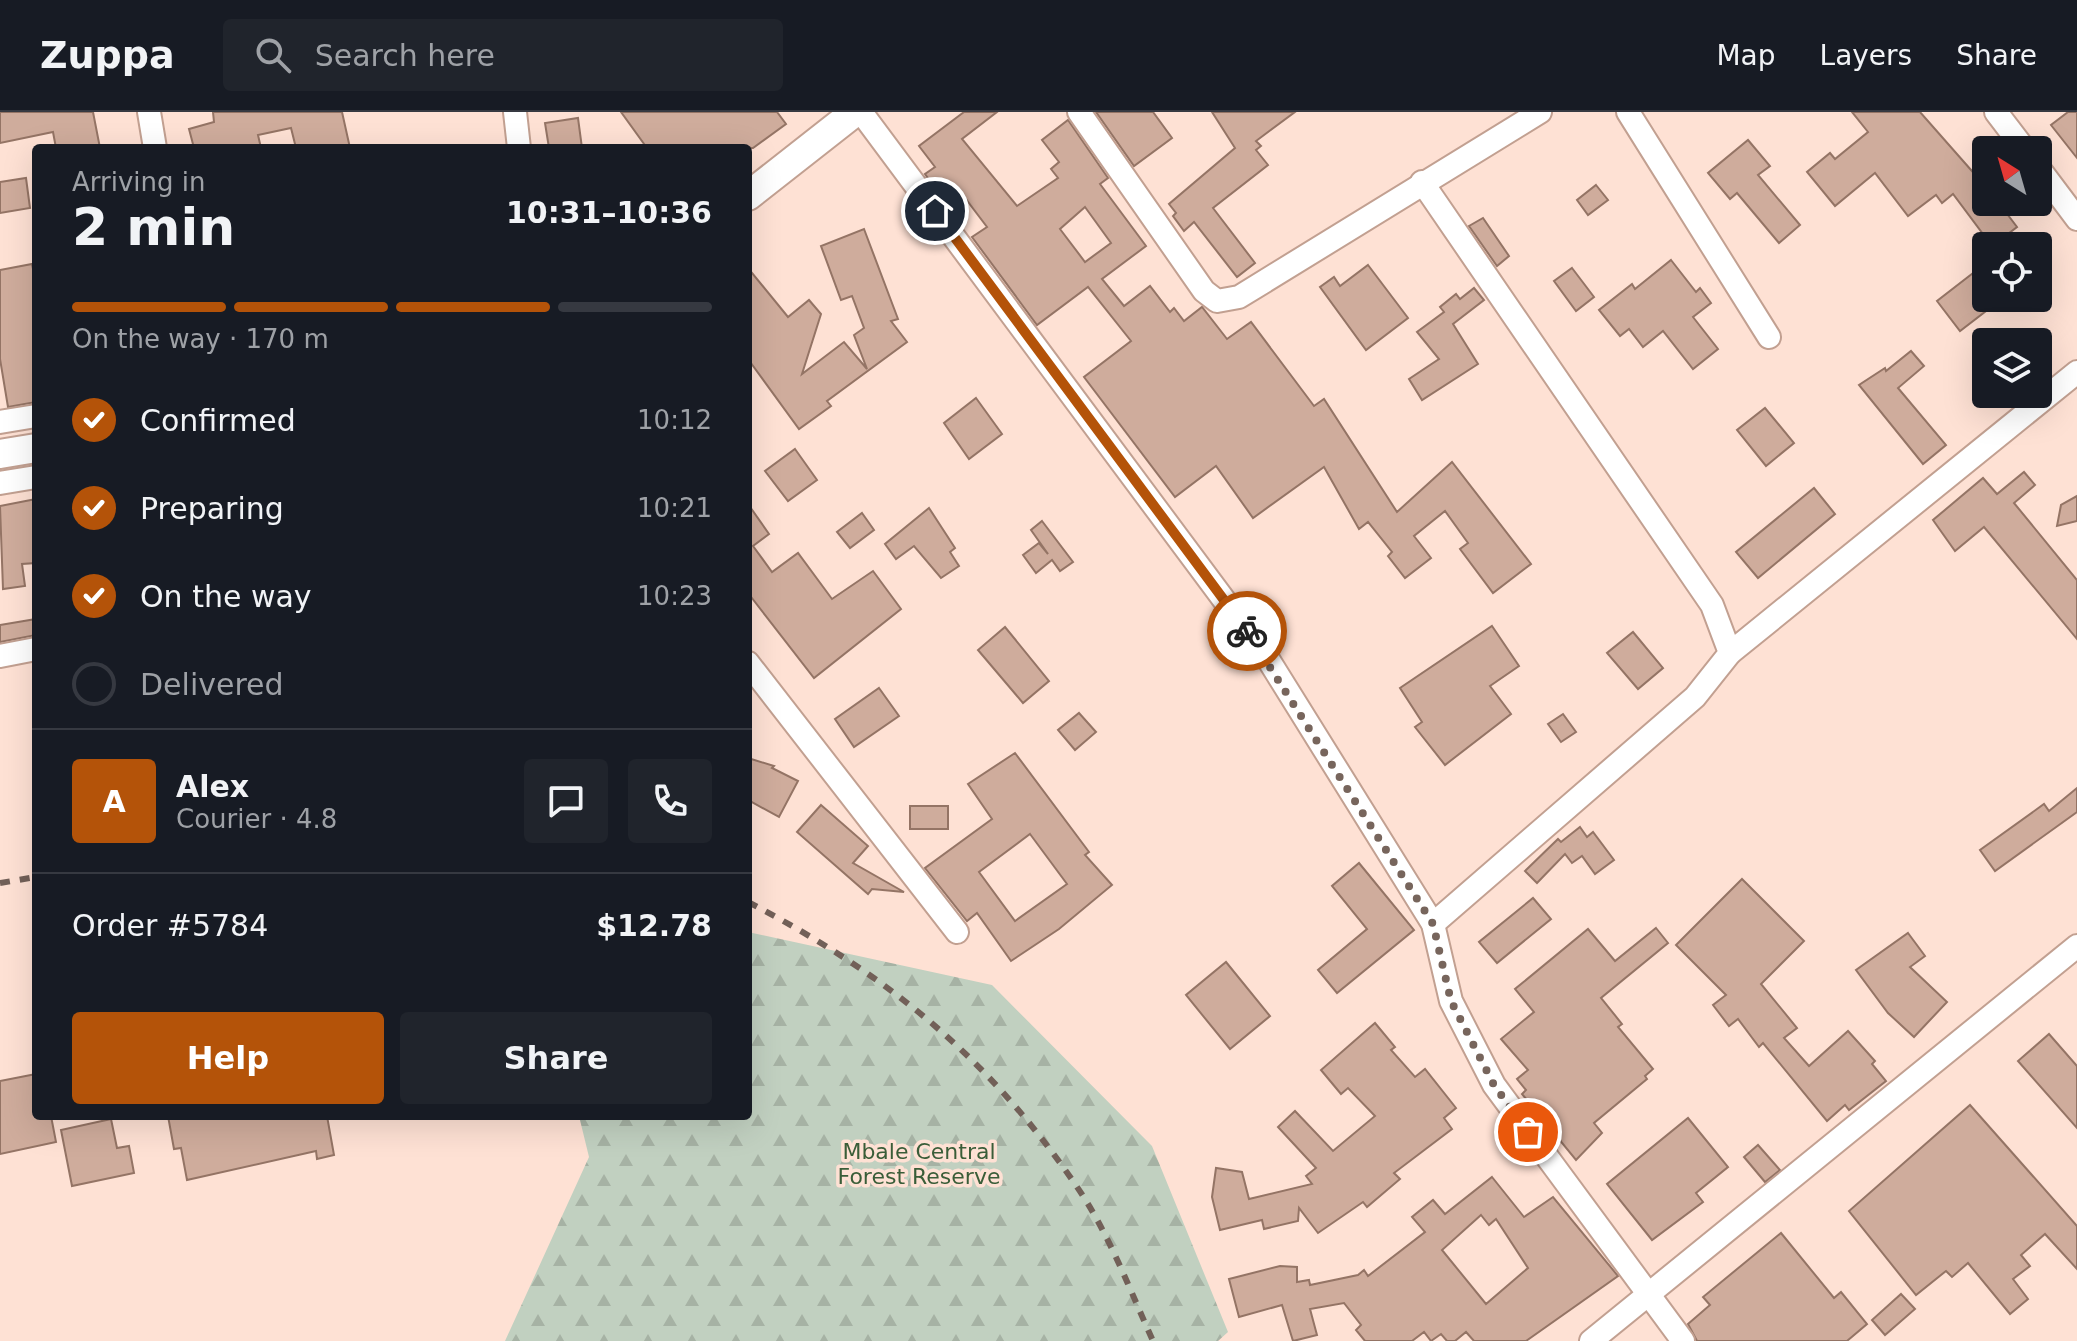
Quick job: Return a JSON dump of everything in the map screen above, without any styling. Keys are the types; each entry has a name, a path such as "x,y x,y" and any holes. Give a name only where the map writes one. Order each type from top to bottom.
{"main road":[{"path":"752,193 858,112"},
{"path":"0,454 32,449"}],"street":[{"path":"149,112 154,144"},
{"path":"515,112 519,144"},
{"path":"858,112 1268,659 1433,924 1451,1001 1494,1085 1683,1341"},
{"path":"1079,112 1204,291 1217,301 1239,297 1540,112"},
{"path":"1628,112 1769,337"},
{"path":"1996,112 2014,136"},
{"path":"1422,182 1712,605 1730,653"},
{"path":"2052,186 2077,219"},
{"path":"1433,924 1695,697 1730,653 2077,372"},
{"path":"0,422 32,417"},
{"path":"0,483 32,478"},
{"path":"0,656 32,650"},
{"path":"752,668 957,932"},
{"path":"1591,1341 2077,946"}],"green space":[{"name":"Mbale Central Forest Reserve","path":"752,933 992,985 1152,1146 1228,1332 1218,1341 505,1341 589,1157 580,1120 752,1120"}],"building":[{"path":"0,112 93,112 99,144 55,144 53,132 0,143"},
{"path":"213,112 342,112 349,144 295,144 291,128 258,135 260,144 193,144 189,129 214,122"},
{"path":"621,112 777,112 786,124 753,148 752,144 644,144"},
{"path":"964,112 997,112 962,139 1017,206 1058,178 1051,169 1059,162 1042,140 1068,120 1108,178 1100,184 1146,246 1102,279 1124,306 1150,286 1170,312 1174,308 1184,321 1202,307 1227,339 1251,322 1314,406 1324,399 1397,512 1452,462 1531,564 1493,593 1460,549 1468,543 1445,511 1414,536 1431,558 1405,578 1388,556 1392,552 1368,522 1359,529 1324,467 1253,518 1216,466 1175,497 1084,377 1131,341 1088,287 1037,325 972,237 987,227 962,194 948,205 925,174 935,167 919,146","holes":["1085,207 1111,243 1085,262 1060,229"]},
{"path":"1096,112 1153,112 1172,138 1134,166"},
{"path":"1212,112 1295,112 1256,141 1261,146 1256,150 1268,165 1213,208 1255,263 1237,277 1194,222 1184,231 1169,204 1235,148"},
{"path":"1852,112 1920,112 1972,171 1972,216 2009,216 2017,227 2010,232 1982,232 1953,194 1942,203 1936,195 1908,216 1875,173 1835,206 1807,172 1830,153 1835,159 1868,132"},
{"path":"2068,112 2077,112 2077,158 2051,125"},
{"path":"578,118 581,144 548,144 545,123"},
{"path":"1748,140 1770,166 1758,175 1800,225 1779,243 1737,193 1730,199 1708,173"},
{"path":"26,178 30,208 0,213 0,182"},
{"path":"1596,185 1608,200 1588,215 1577,200"},
{"path":"1483,218 1509,256 1497,266 1469,226"},
{"path":"864,229 898,319 891,321 907,342 827,401 831,406 799,429 752,364 752,273 788,317 809,300 821,314 802,374 844,342 867,369 854,335 864,328 852,296 841,300 821,246"},
{"path":"1671,260 1696,292 1700,288 1711,303 1693,317 1718,349 1693,369 1663,331 1643,347 1629,329 1620,336 1599,310 1632,284 1635,289"},
{"path":"32,264 32,403 8,407 0,359 0,270"},
{"path":"1368,265 1408,318 1366,350 1320,287 1334,277 1340,286"},
{"path":"1572,268 1594,297 1576,311 1554,281"},
{"path":"1972,274 1972,312 1985,312 1960,331 1937,301"},
{"path":"1474,288 1484,300 1453,324 1478,364 1422,400 1409,379 1439,359 1417,332 1444,312 1440,307 1456,294 1460,299"},
{"path":"1911,351 1924,366 1898,388 1946,445 1923,464 1859,385 1885,368 1886,371"},
{"path":"976,398 1002,434 969,459 944,423"},
{"path":"1765,408 1794,443 1766,466 1737,430"},
{"path":"795,449 817,480 788,501 765,471"},
{"path":"2024,472 2035,485 2014,503 2077,580 2077,639 1984,527 1955,551 1933,520 1983,478 1997,494"},
{"path":"1814,488 1835,514 1758,578 1736,552"},
{"path":"2077,496 2077,521 2057,526 2061,505"},
{"path":"32,500 32,563 22,564 25,586 3,589 0,506"},
{"path":"929,508 955,548 950,552 959,566 941,578 914,546 896,559 885,544"},
{"path":"752,510 769,534 753,546 772,572 798,553 832,599 873,571 901,609 814,678 752,598"},
{"path":"862,513 874,530 850,548 837,532"},
{"path":"1042,521 1073,562 1060,571 1052,560 1036,573 1023,555 1039,543 1048,554 1031,530"},
{"path":"32,620 32,636 0,642 0,625"},
{"path":"1492,626 1519,666 1490,686 1511,714 1445,765 1415,727 1422,722 1400,688"},
{"path":"1005,627 1049,681 1023,703 978,650"},
{"path":"1633,632 1663,668 1638,689 1607,653"},
{"path":"879,688 899,716 854,747 835,719"},
{"path":"1079,713 1096,732 1075,750 1058,730"},
{"path":"1563,714 1576,732 1561,742 1548,724"},
{"path":"1015,753 1089,852 1085,855 1112,885 1059,929 1011,961 977,913 967,921 925,868 992,819 968,784","holes":["1030,834 1067,884 1015,921 979,872"]},
{"path":"752,759 774,766 772,768 798,781 779,817 752,802"},
{"path":"2077,788 2077,812 1995,871 1980,850 2044,804 2049,811"},
{"path":"821,805 868,846 853,863 904,892 872,889 868,894 797,832"},
{"path":"910,806 948,806 948,829 910,829"},
{"path":"1580,827 1587,837 1593,832 1614,860 1595,874 1582,856 1572,863 1565,854 1537,883 1525,871 1558,839 1561,842"},
{"path":"1359,863 1414,930 1337,993 1318,970 1367,929 1332,886"},
{"path":"1742,879 1804,941 1761,984 1797,1028 1784,1038 1809,1066 1848,1031 1875,1061 1872,1064 1886,1081 1849,1110 1845,1105 1827,1121 1763,1043 1759,1047 1738,1019 1729,1026 1713,1005 1726,995 1676,945"},
{"path":"1533,898 1551,919 1497,963 1479,942"},
{"path":"1656,928 1668,943 1601,998 1622,1024 1618,1027 1653,1069 1645,1076 1647,1079 1594,1123 1602,1133 1576,1160 1522,1094 1526,1090 1517,1079 1528,1070 1501,1039 1534,1012 1515,989 1588,929 1615,961"},
{"path":"1908,933 1925,956 1910,967 1947,1002 1914,1037 1888,1013 1856,970"},
{"path":"1226,962 1270,1016 1230,1049 1186,995"},
{"path":"1375,1023 1395,1047 1391,1050 1415,1077 1425,1069 1456,1108 1444,1118 1452,1129 1394,1173 1400,1179 1367,1207 1363,1202 1318,1233 1299,1208 1298,1221 1264,1229 1262,1220 1220,1230 1212,1197 1216,1168 1242,1172 1249,1199 1312,1184 1306,1176 1316,1168 1278,1127 1295,1111 1333,1151 1375,1116 1348,1088 1341,1094 1321,1070"},
{"path":"2049,1034 2077,1066 2077,1128 2018,1061"},
{"path":"32,1075 32,1120 52,1120 56,1142 0,1154 0,1081"},
{"path":"1970,1105 2077,1226 2077,1269 2045,1234 2021,1255 2030,1266 2013,1279 2028,1299 2010,1314 1968,1263 1952,1277 1946,1271 1916,1295 1849,1211"},
{"path":"1688,1118 1728,1167 1696,1193 1703,1202 1652,1240 1607,1184"},
{"path":"111,1120 117,1148 129,1146 134,1173 72,1186 61,1130"},
{"path":"169,1120 328,1120 334,1155 317,1159 316,1151 187,1180 181,1148 174,1149"},
{"path":"1758,1145 1780,1170 1765,1182 1744,1157"},
{"path":"1492,1177 1524,1217 1553,1197 1618,1276 1526,1341 1474,1341 1466,1332 1455,1341 1447,1341 1441,1334 1431,1341 1424,1332 1412,1341 1365,1341 1356,1330 1361,1325 1344,1303 1310,1309 1317,1335 1293,1341 1282,1305 1239,1317 1229,1279 1280,1266 1297,1267 1297,1282 1309,1280 1310,1285 1358,1275 1364,1270 1368,1276 1425,1232 1412,1217 1433,1200 1445,1214","holes":["1481,1215 1489,1225 1496,1219 1528,1268 1486,1304 1442,1250"]},
{"path":"1781,1233 1834,1298 1841,1292 1867,1324 1847,1341 1697,1341 1688,1324 1710,1305 1703,1297"},
{"path":"1901,1294 1915,1309 1885,1335 1872,1320"}],"railway":[{"path":"0,883 32,878"},
{"path":"752,904 845,958 888,989 969,1057 1006,1096 1087,1202 1153,1341"}],"way so far":[{"path":"1247,631 1268,659 1433,924 1451,1001 1494,1085 1528,1132"}],"route":[{"path":"935,211 1247,631"}]}
